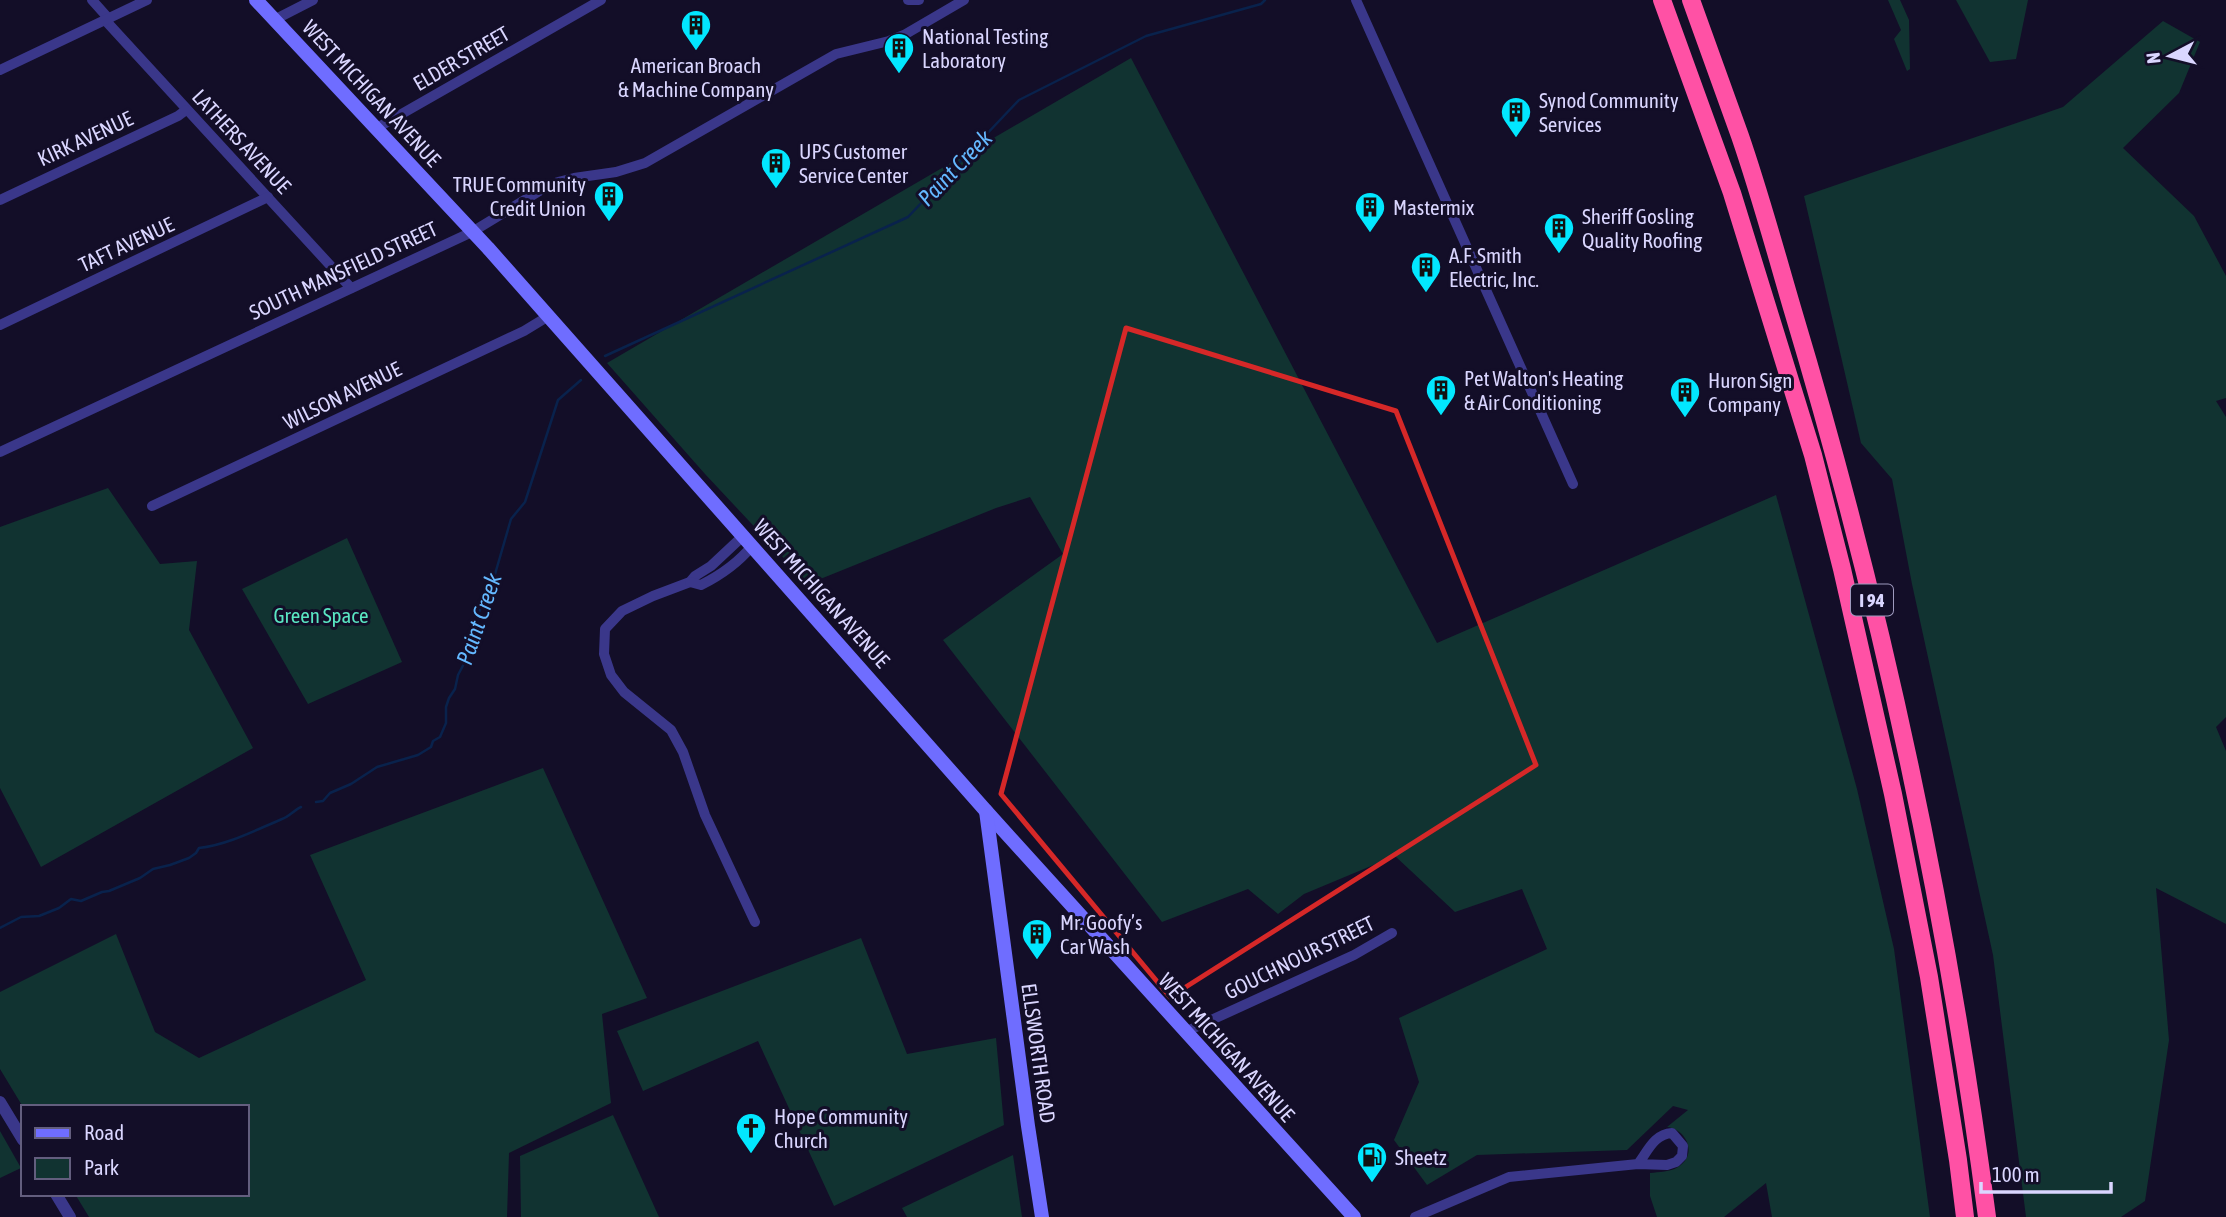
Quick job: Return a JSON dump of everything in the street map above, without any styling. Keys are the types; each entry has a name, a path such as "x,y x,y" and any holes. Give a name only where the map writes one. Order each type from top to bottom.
{"highway":[{"name":"I 94","path":"1662,0 1732,193 1813,455 1842,569 1893,794 1929,977 1965,1217"},
{"name":"I 94","path":"1691,0 1741,139 1811,370 1861,550 1915,788 1955,1002 1987,1217"},
{"path":"1958,1160 1958,1217"}],"main road":[{"name":"WEST MICHIGAN AVENUE","path":"256,0 472,232 986,811 1354,1217"},
{"name":"ELLSWORTH ROAD","path":"986,811 1042,1217"}],"street":[{"name":"LATHERS AVENUE","path":"92,0 186,110 351,288"},
{"path":"0,70 147,0"},
{"path":"274,20 313,0"},
{"name":"ELDER STREET","path":"377,128 601,0"},
{"path":"908,0 919,0"},
{"name":"SOUTH MANSFIELD STREET","path":"0,452 472,232 558,182 574,177 616,172 645,163 836,54 904,35 964,0"},
{"path":"1356,0 1573,484"},
{"name":"KIRK AVENUE","path":"0,200 186,110"},
{"name":"TAFT AVENUE","path":"0,325 268,197"},
{"name":"WILSON AVENUE","path":"152,506 538,324 547,317"},
{"path":"747,541 690,582 622,611 605,629 604,654 611,676 624,692 671,730 683,752 705,815 755,922"},
{"name":"GOUCHNOUR STREET","path":"1185,1032 1354,955 1392,933"},
{"path":"0,1102 21,1137"},
{"path":"1415,1217 1509,1177 1638,1164 1667,1165 1682,1156 1683,1146 1672,1133 1664,1133 1656,1138 1638,1164"},
{"path":"57,1196 70,1217"}],"highlighted area":[{"path":"1126,328 1396,411 1536,765 1170,997 1001,794"}],"green space":[{"path":"1888,0 1900,0 1909,20 1910,69 1907,71 1894,39 1901,30"},
{"path":"1956,0 2028,0 2016,59 1990,62"},
{"path":"2163,21 2200,42 2179,93 2123,148 2194,216 2226,276 2226,398 2216,401 2226,417 2226,717 2216,727 2226,751 2226,924 2156,888 2169,1040 2145,1201 2121,1217 2026,1217 1993,955 1912,584 1892,479 1861,443 1804,196 2063,107"},
{"path":"1131,58 1437,643 1776,495 1857,789 1894,949 1930,1217 1772,1217 1766,1183 1724,1217 1657,1217 1650,1196 1650,1173 1678,1167 1688,1156 1689,1150 1685,1137 1667,1127 1688,1110 1673,1106 1627,1150 1477,1155 1427,1185 1394,1140 1419,1082 1399,1018 1547,949 1522,889 1455,912 1395,856 1304,894 1278,914 1248,889 1162,922 943,640 1063,554 1030,497 996,508 808,584 705,474 607,363"},
{"path":"108,488 160,564 197,561 189,630 253,748 41,867 0,788 0,527"},
{"name":"Green Space","path":"347,538 402,662 308,704 242,589"},
{"path":"543,768 647,998 602,1014 611,1103 509,1153 507,1217 89,1217 76,1196 248,1196 248,1105 22,1105 0,1069 0,992 116,934 155,1032 199,1058 366,980 310,855"},
{"path":"861,938 907,1054 996,1038 1004,1125 834,1206 758,1041 643,1091 617,1031"},
{"path":"613,1115 659,1217 521,1217 520,1156"},
{"path":"0,1131 21,1168 0,1178"},
{"path":"1013,1155 1022,1217 907,1217 902,1208"}],"waterway":[{"name":"Paint Creek","path":"605,356 908,217 1019,100 1146,36 1261,4 1265,0"},
{"name":"Paint Creek","path":"316,802 323,801 330,793 351,784 377,767 418,755 440,737 446,723 449,698 468,656 465,648 478,630 480,611 491,588 511,519 525,502 558,400 581,380"},
{"name":"Paint Creek","path":"0,928 21,917 39,916 59,908 71,899 81,901 109,891 140,878 153,869 189,858 199,848 231,840 285,818 301,807"}],"place":[{"name":"American Broach & Machine Company","path":"696,52"},
{"name":"National Testing Laboratory","path":"899,75"},
{"name":"Synod Community Services","path":"1516,139"},
{"name":"UPS Customer Service Center","path":"776,190"},
{"name":"TRUE Community Credit Union","path":"609,223"},
{"name":"Mastermix","path":"1370,234"},
{"name":"Sheriff Gosling Quality Roofing","path":"1559,255"},
{"name":"A.F. Smith Electric, Inc.","path":"1426,294"},
{"name":"Pet Walton's Heating & Air Conditioning","path":"1441,417"},
{"name":"Huron Sign Company","path":"1685,419"},
{"name":"Mr. Goofy’s Car Wash","path":"1037,961"},
{"name":"Hope Community Church","path":"751,1155"},
{"name":"Sheetz","path":"1372,1184"}]}
